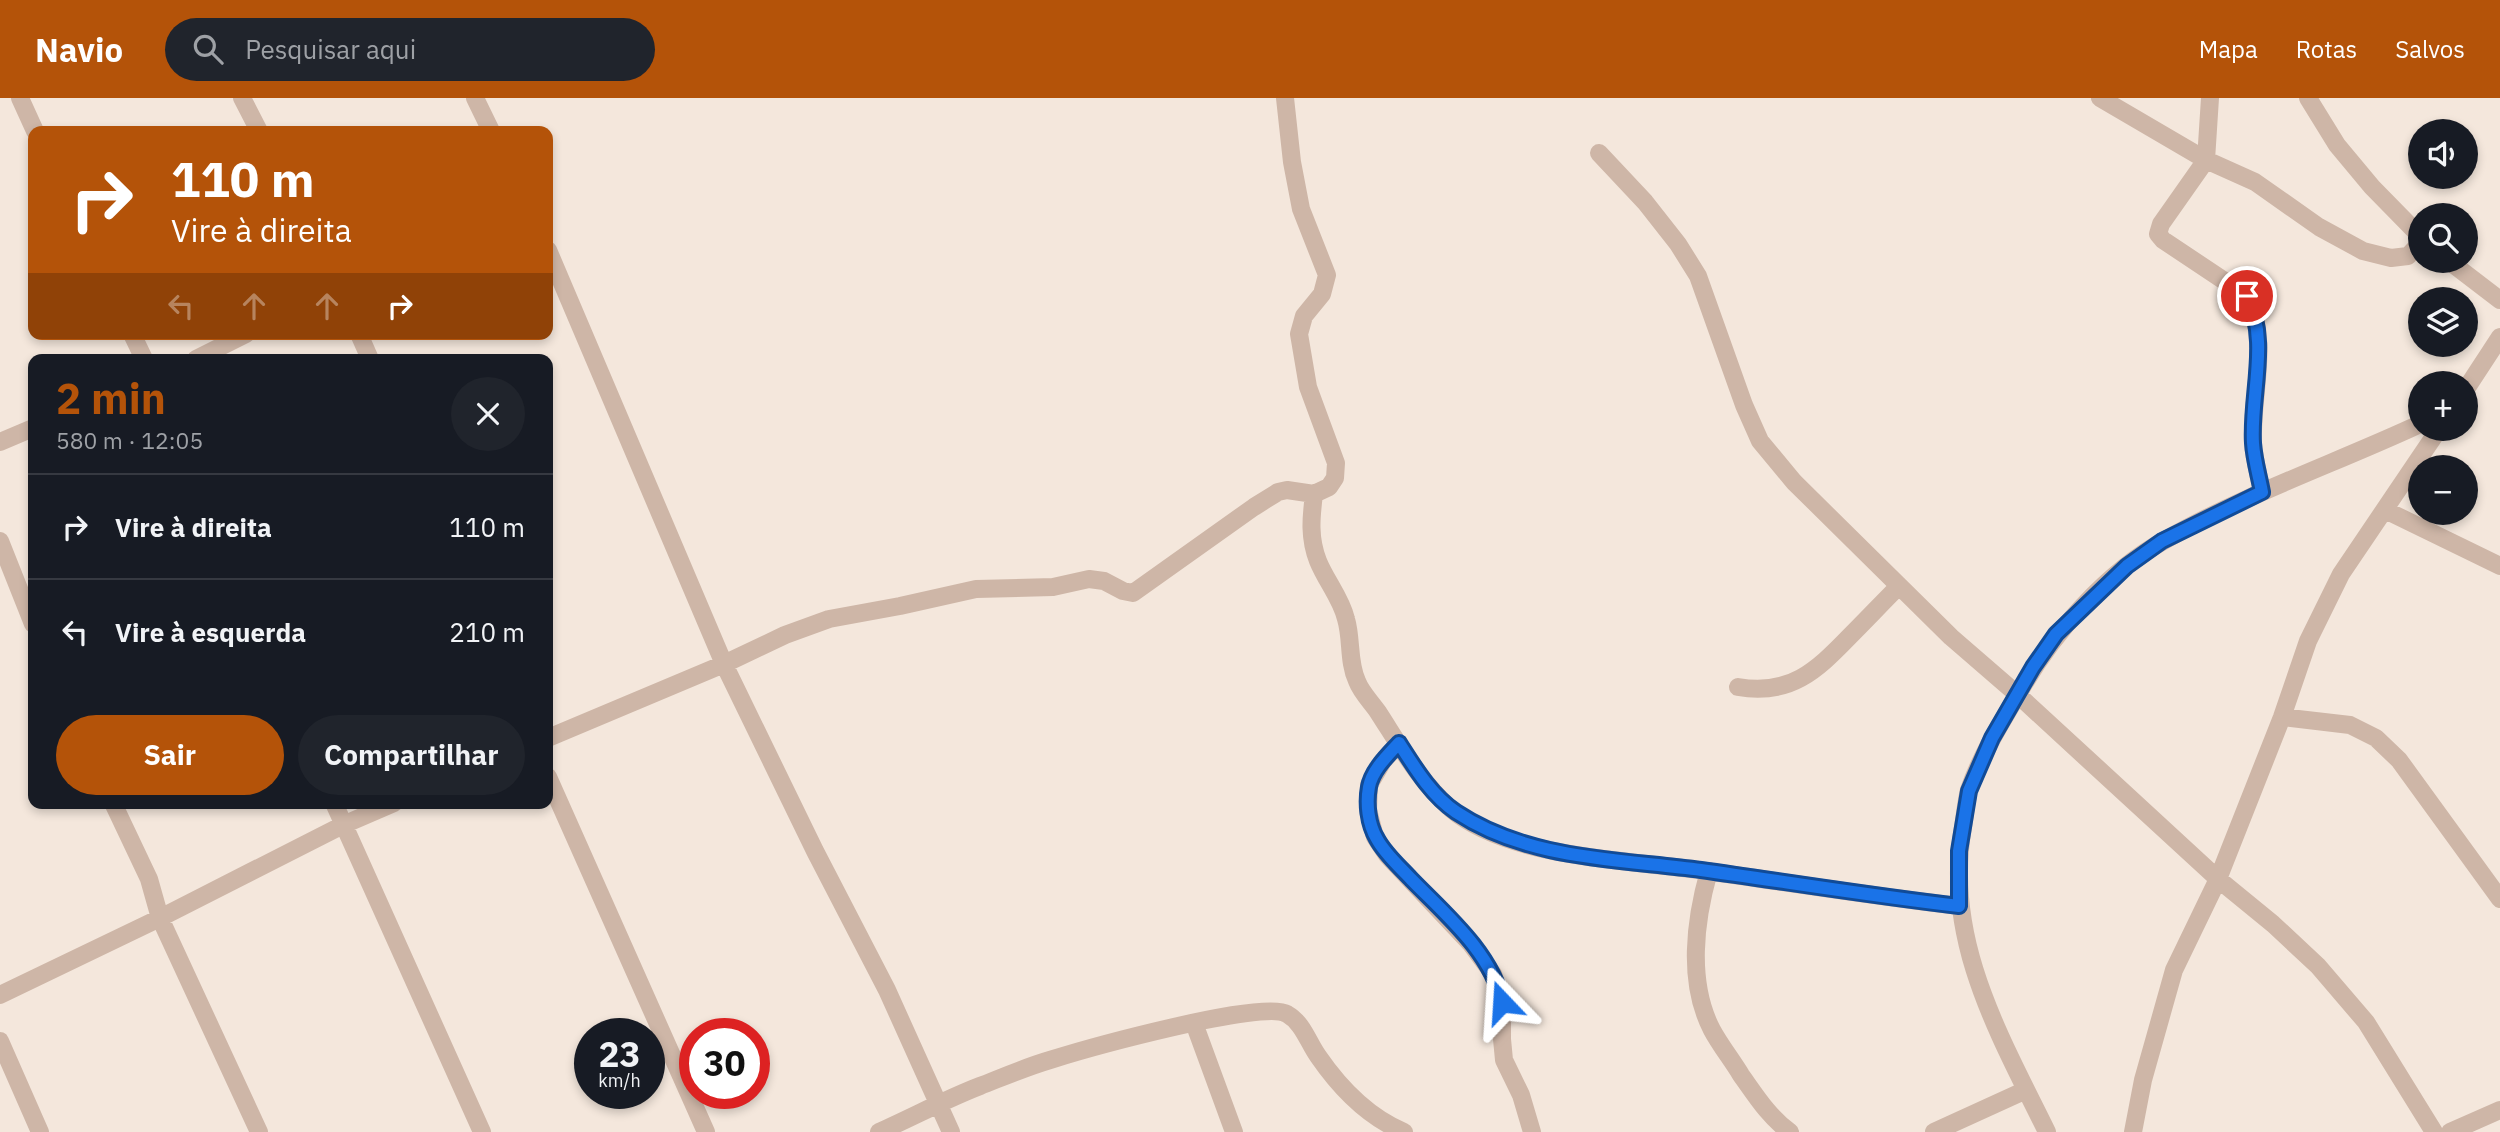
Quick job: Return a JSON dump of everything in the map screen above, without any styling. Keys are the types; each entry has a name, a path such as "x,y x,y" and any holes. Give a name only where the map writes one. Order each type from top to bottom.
{"street":[{"path":"20,98 33,126"},
{"path":"242,98 256,126"},
{"path":"475,98 489,126"},
{"path":"553,736 724,664 785,635 829,619 976,589 1053,587 1089,579 1104,581 1133,593 1278,492 1287,490 1314,494 1329,487 1335,478 1336,463 1308,387 1299,334 1304,316 1322,293 1327,275 1301,209 1292,162 1285,98"},
{"path":"2100,98 2206,160 2255,182 2330,234 2363,251 2391,258 2408,256"},
{"path":"2210,98 2206,160 2161,224 2158,233 2163,240 2247,296 2253,308 2257,327 2258,366 2253,443 2262,492"},
{"path":"2308,98 2337,145 2372,187 2408,224"},
{"path":"1599,153 1645,202 1678,243 1698,276 1744,405 1760,441 1794,482 1951,637 2318,966 2366,1022 2434,1132"},
{"path":"553,262 724,664 815,851 887,990 951,1132"},
{"path":"2465,273 2500,300"},
{"path":"2478,371 2500,337"},
{"path":"206,354 234,340"},
{"path":"0,442 28,430"},
{"path":"2047,1132 1984,1000 1970,957 1959,906 1959,851 1969,791 1992,738 2056,634 2127,566 2162,541 2262,492 2408,430"},
{"path":"2133,1132 2143,1080 2174,970 2218,879 2282,717 2308,641 2341,575 2431,441"},
{"path":"1314,494 1309,528 1318,561 1346,619 1350,655 1357,682 1426,784 1453,810 1503,836 1596,859 1709,871 1815,888 1959,906"},
{"path":"2385,510 2500,566"},
{"path":"0,541 28,611"},
{"path":"1738,687 1754,690 1777,688 1802,679 1820,667 1899,586"},
{"path":"2282,717 2350,724 2376,738 2399,760 2500,899"},
{"path":"1399,743 1383,761 1369,785 1368,810 1375,836 1387,855 1470,943 1493,974 1502,1002 1504,1060 1521,1095 1532,1132"},
{"path":"553,788 706,1132"},
{"path":"116,809 149,878 160,918 259,1132"},
{"path":"336,809 482,1132"},
{"path":"0,995 380,809"},
{"path":"1709,871 1700,904 1697,962 1700,999 1712,1029 1755,1096 1769,1114 1790,1132"},
{"path":"879,1132 978,1086 1049,1060 1194,1023 1271,1010 1286,1013 1299,1024 1317,1055 1347,1094 1393,1128 1404,1132"},
{"path":"1194,1023 1234,1132"},
{"path":"0,1041 40,1132"},
{"path":"1934,1132 2026,1090"},
{"path":"2450,1132 2500,1110"}],"route":[{"path":"1502,1002 1493,974 1470,943 1387,855 1375,836 1368,810 1369,785 1383,761 1399,743 1426,784 1453,810 1503,836 1551,850 1596,859 1666,865 1815,888 1959,906 1959,851 1969,791 1992,738 2033,667 2056,634 2127,566 2162,541 2262,492 2253,443 2258,366 2257,327 2247,296"}]}
